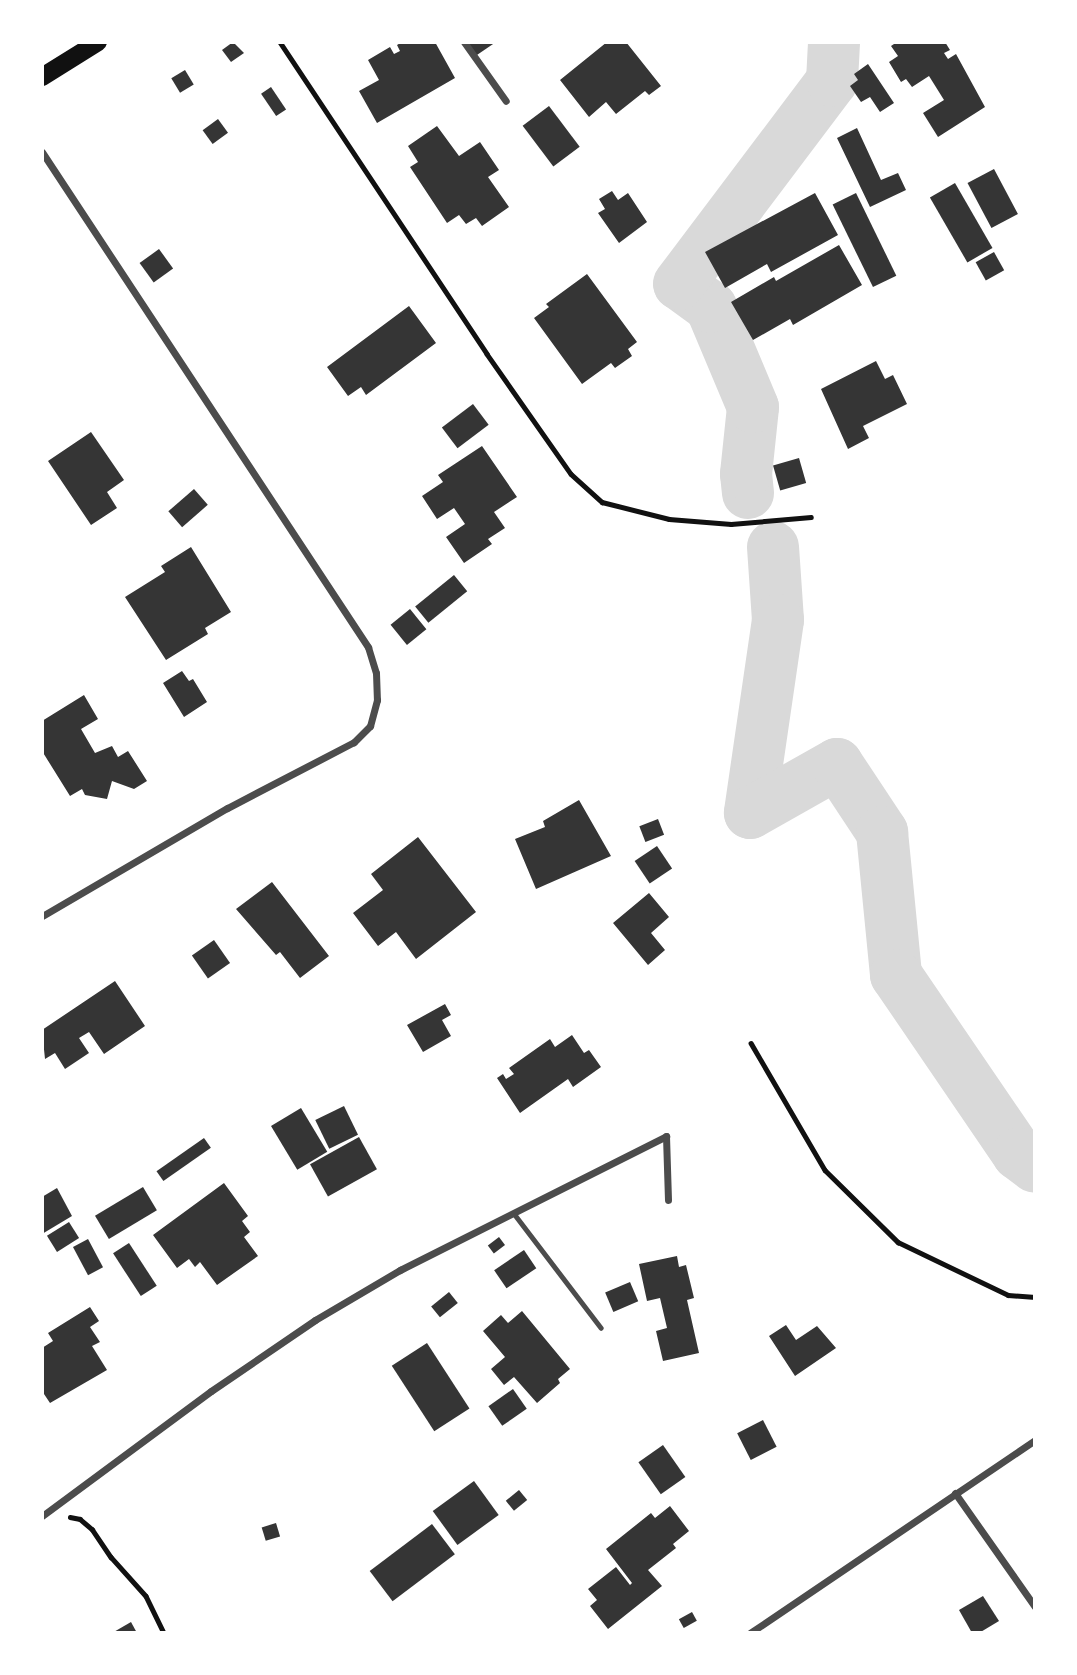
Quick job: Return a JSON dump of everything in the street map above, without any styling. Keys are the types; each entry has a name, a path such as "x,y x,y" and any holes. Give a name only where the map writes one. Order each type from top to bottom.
{"main road":[{"path":"42,77 98,42"}],"street":[{"path":"464,42 506,101"},
{"path":"42,152 369,647 376,673 377,700 370,726 354,742 227,808 42,916"},
{"path":"45,1515 211,1391 315,1320 400,1270 666,1136 668,1200"},
{"path":"750,1633 1035,1440"},
{"path":"955,1493 1035,1607"}],"lane":[{"path":"514,1214 601,1328"}],"path":[{"path":"280,42 487,354 571,474 602,502 668,519 732,524 811,517"},
{"path":"751,1043 825,1170 898,1242 1008,1294 1035,1297"},
{"path":"45,1515 80,1519 93,1529 111,1557 146,1596 164,1633"}],"building":[{"path":"233,42 244,53 231,62 222,50"},
{"path":"402,42 435,42 455,78 377,123 359,91 379,80 368,60 390,47 394,54 400,51 397,45"},
{"path":"464,42 496,42 474,57"},
{"path":"607,42 626,42 661,86 649,95 645,91 616,114 606,102 589,117 560,80"},
{"path":"897,42 945,42 950,50 944,53 948,59 956,54 985,107 938,137 923,113 944,100 929,76 912,87 906,79 901,82 889,62 898,56 891,46"},
{"path":"868,64 894,103 880,112 870,97 861,102 850,86 858,80 854,74"},
{"path":"185,70 194,85 180,93 171,78"},
{"path":"271,87 286,109 276,116 261,94"},
{"path":"549,106 580,147 553,167 523,126"},
{"path":"218,119 228,133 213,144 203,130"},
{"path":"437,126 459,156 480,142 499,170 488,177 509,207 482,226 476,218 466,224 459,215 447,223 410,167 418,162 408,146"},
{"path":"857,128 881,180 898,173 906,190 870,207 837,138"},
{"path":"994,169 1018,214 991,228 968,183"},
{"path":"955,183 992,248 967,262 930,198"},
{"path":"612,191 618,200 628,193 647,222 619,243 598,213 605,209 599,199"},
{"path":"815,193 838,235 771,272 767,264 725,288 705,252"},
{"path":"856,193 896,276 873,287 833,204"},
{"path":"839,245 862,285 793,325 790,319 753,340 731,302 774,277 776,281"},
{"path":"159,249 173,268 154,283 140,263"},
{"path":"994,252 1004,270 986,281 976,262"},
{"path":"587,274 637,342 628,349 632,356 615,368 611,363 582,384 534,318 549,307 546,304"},
{"path":"409,306 436,343 366,395 361,387 348,396 327,367"},
{"path":"876,361 885,379 893,375 907,404 863,426 869,438 848,449 821,389"},
{"path":"473,404 489,425 458,448 442,427"},
{"path":"91,432 124,480 107,492 117,508 91,525 48,461"},
{"path":"482,446 517,497 494,512 505,528 488,539 492,544 464,563 446,537 465,524 454,508 437,519 422,496 443,482 438,475"},
{"path":"799,458 806,483 780,490 773,465"},
{"path":"194,489 208,505 182,527 168,511"},
{"path":"191,547 231,612 205,628 208,634 166,660 125,597 165,572 161,566"},
{"path":"454,575 467,591 428,623 415,606"},
{"path":"410,609 426,629 407,645 391,625"},
{"path":"182,671 189,681 193,679 207,702 184,717 163,683"},
{"path":"84,695 98,719 81,729 95,753 112,746 118,757 128,751 147,781 134,789 112,781 107,799 85,795 82,789 70,796 42,751 42,721"},
{"path":"579,800 611,856 536,889 515,839 545,827 543,821"},
{"path":"658,819 664,835 645,842 639,826"},
{"path":"418,837 476,912 416,959 396,932 378,946 353,913 383,890 371,874"},
{"path":"657,846 672,868 650,883 635,861"},
{"path":"272,882 329,956 300,978 280,952 276,955 236,909"},
{"path":"649,893 669,917 651,933 665,950 648,965 613,923"},
{"path":"214,940 230,963 208,978 192,955"},
{"path":"115,981 145,1026 104,1054 89,1032 79,1038 89,1053 65,1069 55,1053 45,1059 42,1030"},
{"path":"445,1004 451,1015 442,1020 451,1036 423,1052 407,1025"},
{"path":"572,1035 584,1053 589,1050 601,1067 573,1087 568,1079 520,1113 497,1078 503,1074 506,1079 514,1074 509,1068 550,1039 555,1047"},
{"path":"344,1106 358,1135 329,1149 315,1120"},
{"path":"301,1108 327,1152 297,1170 271,1126"},
{"path":"359,1137 377,1169 328,1197 310,1164"},
{"path":"204,1138 211,1148 163,1181 156,1171"},
{"path":"224,1183 248,1216 242,1221 250,1232 244,1237 258,1256 217,1285 200,1262 195,1267 189,1259 177,1268 153,1235"},
{"path":"143,1187 157,1210 109,1239 95,1216"},
{"path":"57,1188 72,1216 42,1234 42,1197"},
{"path":"69,1222 79,1238 57,1252 47,1236"},
{"path":"499,1237 505,1245 494,1253 488,1245"},
{"path":"88,1239 103,1267 88,1275 73,1247"},
{"path":"129,1243 157,1286 141,1296 113,1253"},
{"path":"524,1250 536,1268 506,1288 494,1270"},
{"path":"677,1256 679,1267 686,1265 694,1298 687,1300 699,1353 663,1361 656,1331 667,1328 660,1298 647,1301 639,1264"},
{"path":"630,1282 638,1301 613,1312 605,1293"},
{"path":"449,1292 458,1303 440,1317 431,1306"},
{"path":"90,1307 99,1321 90,1327 100,1342 92,1346 107,1370 50,1403 42,1391 42,1348 53,1341 48,1333"},
{"path":"522,1311 570,1369 558,1379 560,1383 537,1403 514,1377 504,1385 491,1369 505,1357 483,1331 501,1315 508,1323"},
{"path":"786,1325 796,1340 817,1326 836,1348 795,1376 769,1336"},
{"path":"427,1343 469,1408 434,1431 392,1366"},
{"path":"513,1389 527,1409 502,1426 488,1406"},
{"path":"763,1420 777,1447 751,1460 737,1433"},
{"path":"663,1445 685,1477 661,1494 638,1462"},
{"path":"474,1481 499,1515 457,1545 433,1511"},
{"path":"519,1490 527,1500 514,1511 506,1501"},
{"path":"670,1506 689,1531 673,1544 676,1548 648,1570 662,1586 608,1629 590,1606 597,1600 588,1589 616,1567 630,1585 632,1583 606,1549 651,1513 655,1518"},
{"path":"276,1523 280,1536 266,1541 262,1527"},
{"path":"432,1524 455,1554 393,1601 370,1571"},
{"path":"983,1596 999,1621 979,1633 972,1633 959,1610"},
{"path":"692,1612 697,1621 684,1628 679,1619"},
{"path":"131,1622 137,1633 112,1633"}],"waterway":[{"path":"748,493 746,474 753,407 711,307 679,284 832,81 834,42"},
{"path":"773,547 778,620 750,813 837,764 882,832 896,975 1018,1154 1035,1167"}]}
